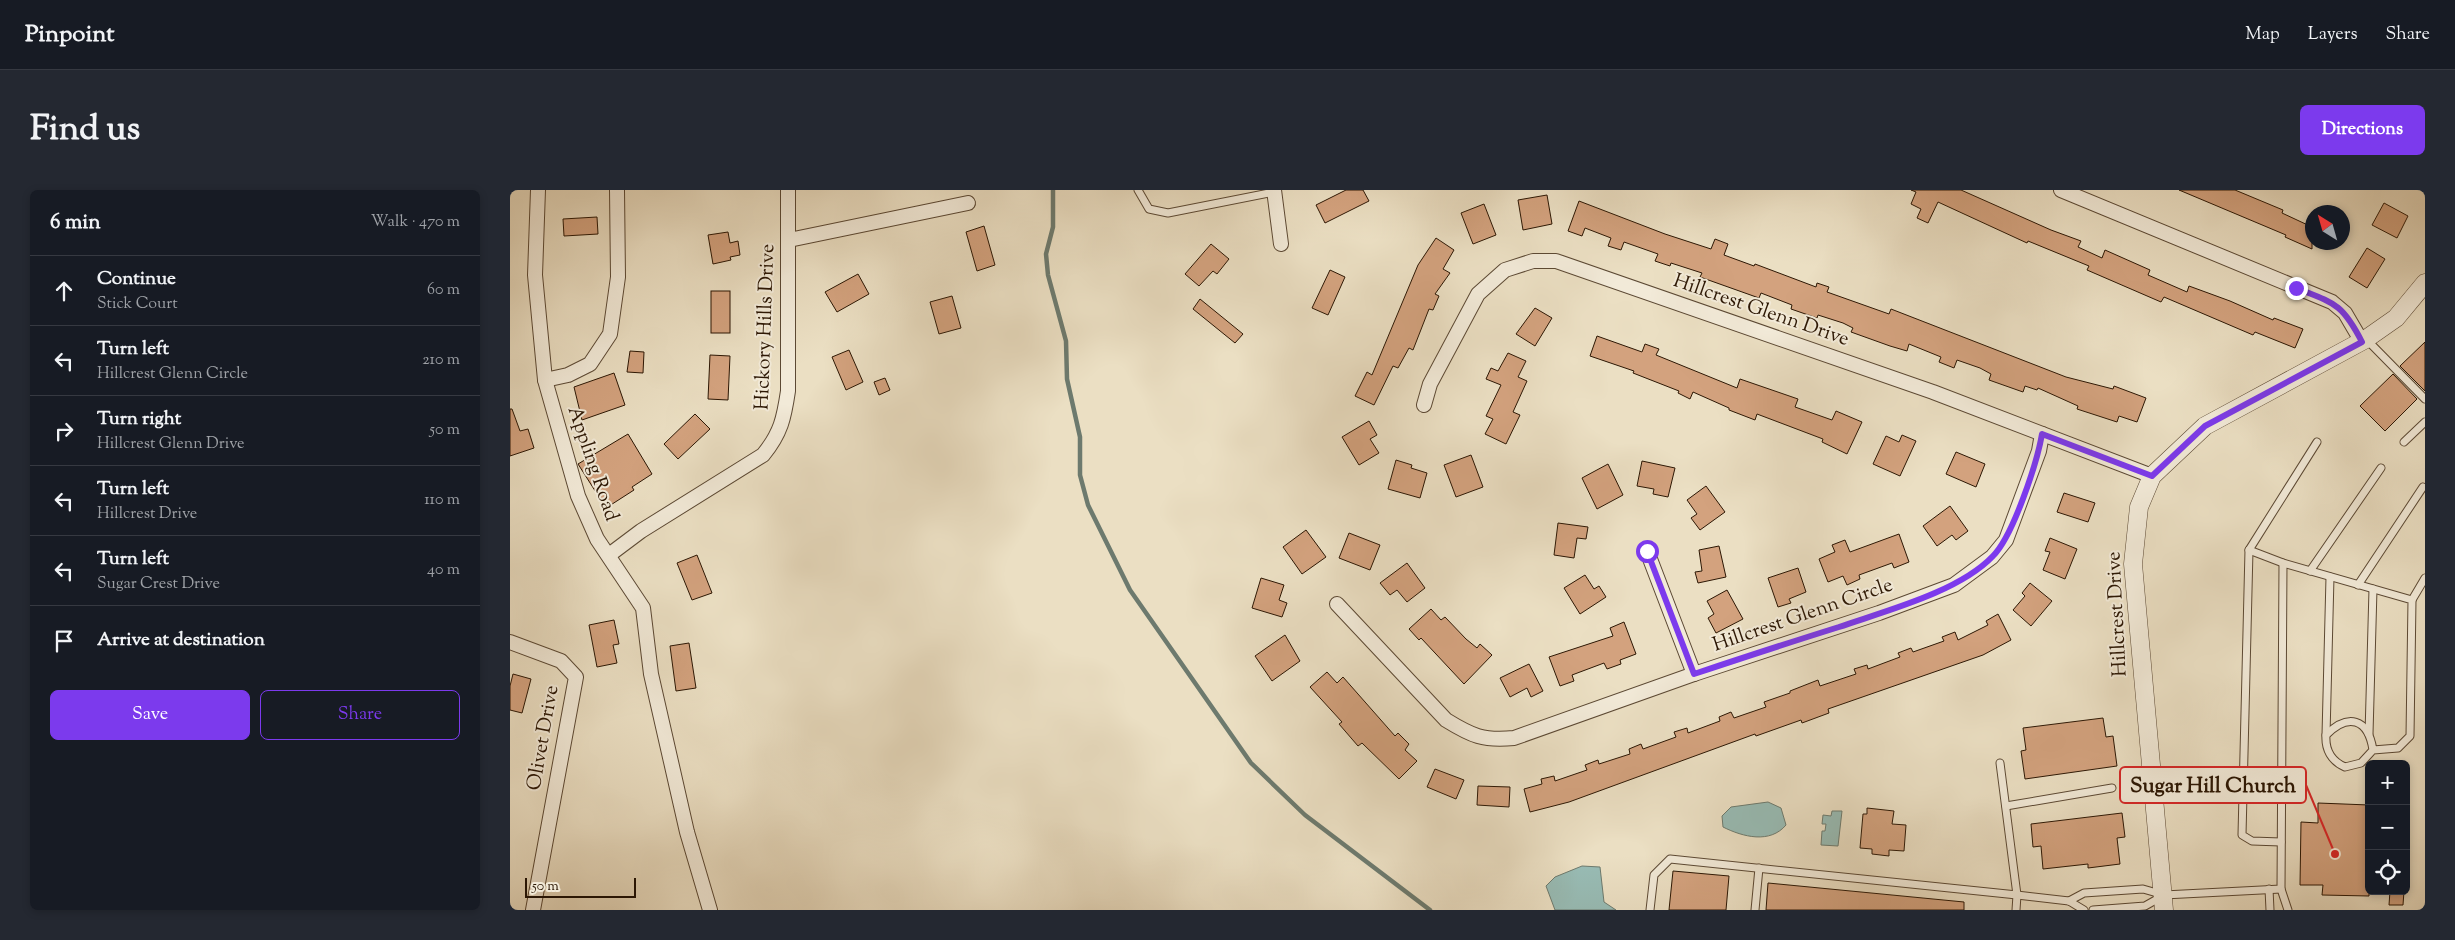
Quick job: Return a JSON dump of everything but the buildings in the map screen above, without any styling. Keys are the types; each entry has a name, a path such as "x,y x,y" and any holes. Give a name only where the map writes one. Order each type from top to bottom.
{"street":[{"name":"Appling Road","path":"538,190 535,275 545,380 578,496 597,539 642,608 651,674 686,832 710,910"},
{"path":"545,380 568,375 590,364 610,334 618,277 616,190"},
{"name":"Hickory Hills Drive","path":"609,555 641,531 763,455 776,439 784,419 788,391 788,190"},
{"path":"2061,190 2332,302 2345,313 2364,340"},
{"path":"1274,191 1281,244"},
{"path":"789,240 968,203"},
{"name":"Hillcrest Glenn Drive","path":"1424,405 1430,384 1478,294 1505,270 1533,261 1556,261 1933,392 2152,476"},
{"name":"Hillcrest Drive","path":"2164,902 2133,564 2139,507 2152,476 2205,426 2364,340 2396,318 2425,283"},
{"name":"Hillcrest Glenn Circle","path":"1337,604 1446,720 1467,733 1491,741 1514,738 1694,674 1879,613 1954,585 1992,557 2006,540 2039,451 2042,434"},
{"path":"1647,551 1694,674"},
{"name":"Olivet Drive","path":"510,642 561,660 576,678 532,910"}],"lane":[{"path":"1138,190 1149,209 1168,213 1274,191"},
{"path":"2364,340 2425,399"},
{"path":"2404,442 2425,422"},
{"path":"2281,842 2252,842 2242,834 2249,550 2317,442"},
{"path":"2310,571 2381,468"},
{"path":"2358,585 2423,487"},
{"path":"2249,550 2283,563 2412,600"},
{"path":"2283,563 2281,889 2288,910"},
{"path":"2330,577 2327,750 2332,758 2345,767 2361,763 2373,750 2398,748 2410,736 2412,600 2425,578"},
{"path":"2373,589 2369,735 2373,750"},
{"path":"2326,735 2341,723 2353,720 2362,724 2369,735"},
{"path":"2000,763 2017,895 2016,910"},
{"path":"2006,806 2112,788"},
{"path":"1650,910 1654,875 1670,859 2069,901 2084,910"},
{"path":"1755,910 1759,868"},
{"path":"2069,901 2084,893 2143,889 2164,902"},
{"path":"2269,889 2270,910"},
{"path":"2093,910 2145,906 2164,902 2281,889"},
{"path":"2069,901 2069,910"}],"water":[{"path":"1768,802 1781,808 1786,825 1780,831 1764,837 1756,837 1739,834 1723,827 1722,816 1731,807"},
{"path":"1832,811 1842,811 1838,846 1821,845 1822,831 1825,831 1826,824 1822,824 1823,815 1831,816"},
{"path":"1582,866 1600,867 1604,902 1616,910 1555,910 1546,886 1555,877"}],"waterway":[{"path":"1053,190 1053,227 1046,254 1048,275 1066,341 1067,379 1080,437 1080,475 1088,505 1130,590 1251,763 1305,815 1430,910"}],"place":[{"name":"Sugar Hill Church","path":"2335,854"}],"route":[{"path":"1647,551 1694,674 1879,613 1954,585 1992,557 2006,540 2039,451 2042,434 2152,476 2205,426 2362,342 2345,313 2332,302 2296,288"}]}
